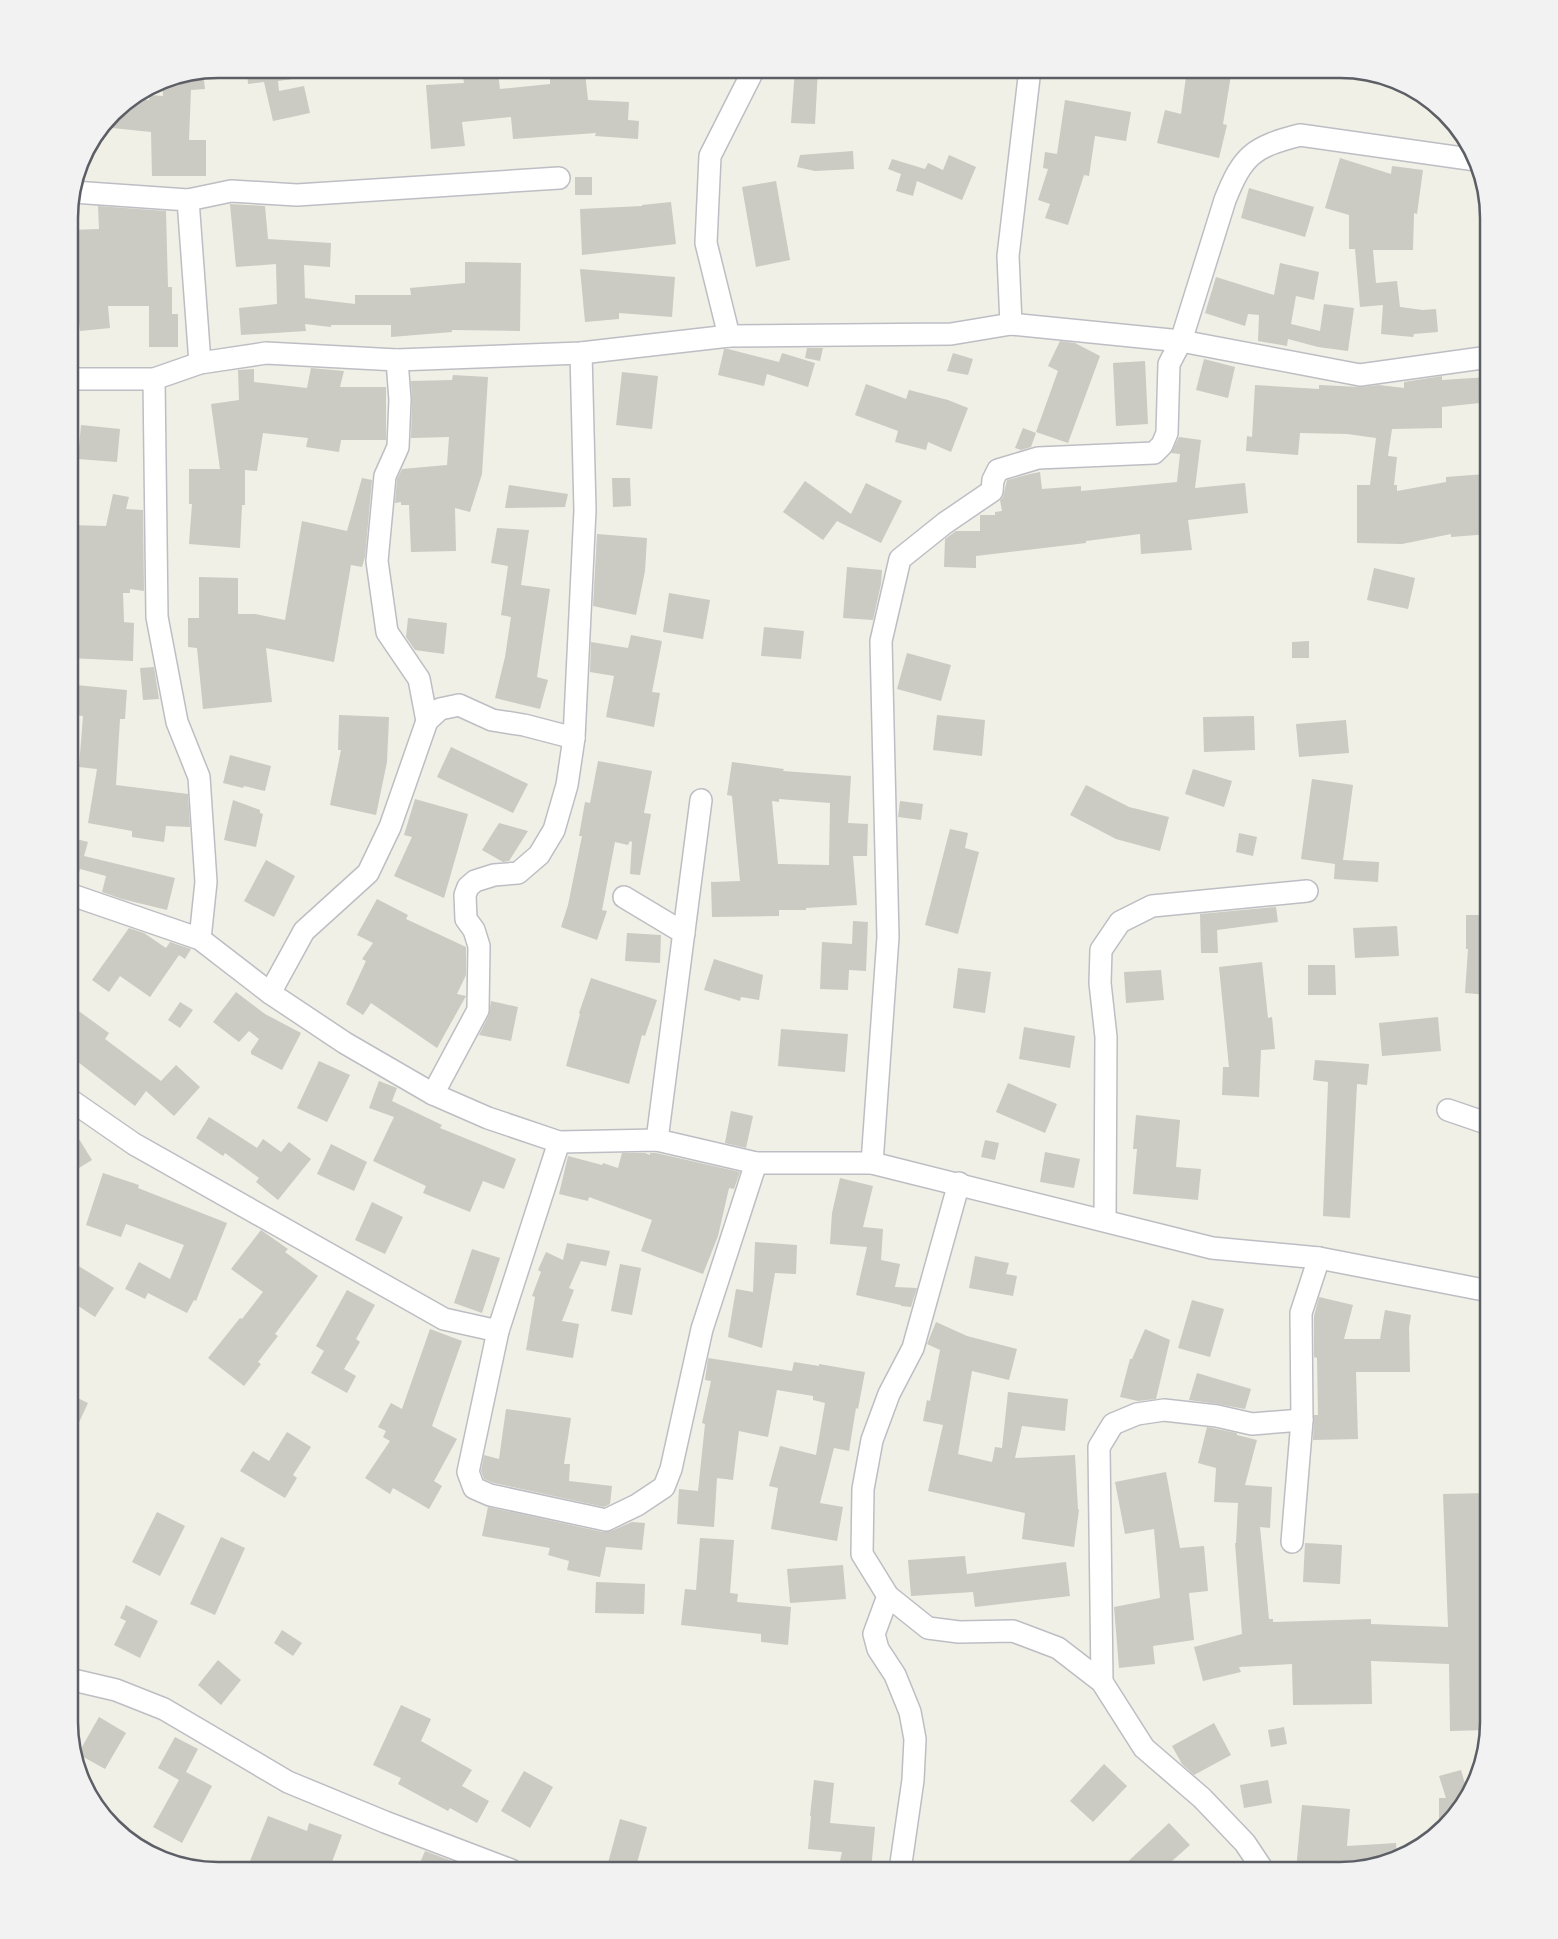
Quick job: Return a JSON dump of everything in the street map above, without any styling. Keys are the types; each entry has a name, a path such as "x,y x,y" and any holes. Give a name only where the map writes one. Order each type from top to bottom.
{"street":[{"path":"729,336 706,243 710,156 749,78"},
{"path":"1011,324 1008,256 1029,78"},
{"path":"872,1163 888,937 881,641 900,559 945,523 992,491 993,480 998,470 1038,458 1154,453 1162,445 1167,433 1169,364 1180,341 1233,180 1244,161 1260,148 1300,135 1467,159"},
{"path":"80,192 188,200 231,191 297,195 559,178"},
{"path":"188,200 200,363"},
{"path":"78,379 154,379 200,363 266,353 397,360 581,353 729,336 951,334 1011,324 1180,341 1360,375 1480,358"},
{"path":"433,1094 478,1010 479,946 474,930 466,919 465,895 468,887 476,881 494,875 518,873 539,855 554,830 567,785 574,738 585,510 581,353"},
{"path":"270,992 304,931 368,873 390,827 427,721 419,679 386,632 377,561 385,476 398,447 400,400 397,360"},
{"path":"154,379 157,617 177,722 199,777 206,882 200,939"},
{"path":"427,721 440,710 449,706 459,706 492,720 524,725 574,738"},
{"path":"656,1140 701,800"},
{"path":"1105,1220 1106,1036 1100,983 1101,950 1120,922 1152,906 1306,891"},
{"path":"78,897 200,939 270,992 345,1043 433,1094 488,1118 559,1142 656,1140 756,1163 872,1163 1212,1248 1318,1258 1480,1289"},
{"path":"624,897 684,933"},
{"path":"77,1105 134,1144 444,1319 498,1331"},
{"path":"1448,1110 1480,1121"},
{"path":"559,1142 498,1331 468,1472 474,1488 490,1495 606,1520 637,1505 664,1487 672,1469 702,1328 756,1163"},
{"path":"958,1183 914,1348 889,1394 872,1440 864,1489 862,1554 888,1596 928,1628 959,1632 1013,1631 1058,1648 1102,1682 1144,1748 1202,1798 1245,1843 1258,1862"},
{"path":"1292,1542 1302,1420 1301,1314 1318,1258"},
{"path":"1102,1682 1099,1447 1109,1429 1113,1424 1137,1414 1164,1410 1218,1416 1252,1424 1302,1420"},
{"path":"888,1596 874,1634 878,1649 895,1675 910,1712 915,1739 913,1780 901,1862"},
{"path":"77,1681 116,1690 164,1709 288,1782 490,1862"}],"building":[{"path":"248,78 293,78 278,81 279,91 304,86 310,113 273,121 264,82 248,84"},
{"path":"463,78 499,78 500,89 550,84 550,78 586,78 588,100 629,102 628,120 639,121 638,139 595,136 596,133 513,139 511,117 462,122 465,146 431,149 426,85 464,83"},
{"path":"794,78 818,78 815,124 791,123"},
{"path":"1186,78 1231,78 1223,124 1227,125 1219,158 1157,143 1165,110 1181,114"},
{"path":"204,79 205,89 191,90 189,140 206,140 206,176 152,176 151,132 110,128 125,112 143,99 149,100 150,95 163,96 164,88 190,80"},
{"path":"1065,100 1131,112 1126,141 1095,136 1089,176 1084,175 1068,225 1045,218 1050,204 1038,200 1048,169 1043,168 1045,152 1057,154"},
{"path":"853,151 854,169 815,171 797,167 800,155"},
{"path":"949,155 976,167 962,200 917,181 913,196 896,191 901,174 888,169 892,159 925,169 928,163 943,170"},
{"path":"1340,158 1391,174 1392,166 1423,170 1417,214 1414,213 1413,250 1373,250 1376,283 1397,281 1400,307 1423,310 1436,309 1438,332 1414,334 1413,337 1381,334 1383,305 1360,307 1355,249 1349,249 1349,215 1325,208"},
{"path":"575,177 592,177 592,195 575,195"},
{"path":"776,181 790,260 756,267 742,187"},
{"path":"1249,188 1314,207 1305,237 1241,218"},
{"path":"671,202 676,244 582,255 580,209 642,206"},
{"path":"230,204 265,206 268,239 331,243 330,267 304,265 305,298 355,304 355,295 411,295 410,288 465,283 465,262 521,263 520,331 452,330 452,332 391,337 391,325 331,325 331,327 305,324 306,331 241,335 239,308 277,304 276,264 236,267"},
{"path":"98,206 166,211 168,287 172,287 172,314 178,314 178,347 149,347 149,306 108,306 110,328 80,331 78,312 78,230 99,229"},
{"path":"1280,263 1319,272 1314,300 1296,296 1291,324 1320,331 1324,304 1354,308 1348,351 1318,347 1288,339 1287,346 1258,341 1259,315 1248,314 1245,326 1205,313 1216,277 1274,295"},
{"path":"580,269 675,277 672,317 619,313 619,319 585,322"},
{"path":"1060,341 1075,343 1100,356 1068,443 1036,432 1058,371 1048,366"},
{"path":"807,348 823,348 820,361 805,358"},
{"path":"724,349 779,362 782,353 815,363 808,387 767,374 764,386 718,375"},
{"path":"953,353 973,359 968,375 947,371"},
{"path":"1204,359 1235,367 1228,398 1196,390"},
{"path":"1145,361 1148,424 1116,426 1113,363"},
{"path":"311,368 344,371 340,387 386,387 386,440 341,440 339,452 306,447 308,438 263,433 257,471 245,470 245,505 242,505 240,548 189,544 192,504 189,504 189,469 220,469 211,404 239,400 238,370 254,369 254,382 307,388"},
{"path":"622,372 658,376 652,429 616,425"},
{"path":"453,375 488,377 482,474 470,512 455,508 456,551 411,552 409,505 401,505 401,502 395,503 397,479 402,469 447,465 449,437 411,438 411,381 452,380"},
{"path":"1442,376 1442,380 1480,378 1480,403 1442,407 1442,428 1392,429 1388,456 1397,457 1394,485 1397,485 1397,491 1446,482 1446,477 1480,474 1480,535 1451,537 1451,534 1402,544 1357,543 1357,485 1370,485 1376,438 1347,434 1300,433 1298,455 1246,451 1247,436 1252,437 1255,385 1319,389 1319,385 1361,387 1379,385 1404,388 1404,382"},
{"path":"866,384 906,399 909,390 948,400 968,408 951,452 928,442 926,450 895,442 898,431 855,415"},
{"path":"81,425 120,429 117,462 78,459"},
{"path":"1023,428 1036,433 1031,447 1021,450 1015,448"},
{"path":"1179,437 1201,440 1195,488 1245,483 1248,513 1188,520 1192,550 1141,554 1140,534 1086,541 1086,543 976,556 976,568 944,567 945,539 956,531 980,531 980,515 995,515 995,512 1002,511 1000,500 1003,497 1007,480 1040,472 1042,489 1081,486 1081,491 1177,482 1180,454 1171,453"},
{"path":"362,478 372,480 365,557 362,567 351,565 334,662 266,648 272,702 203,709 197,648 188,647 188,618 199,618 199,577 238,578 238,614 255,614 285,620 302,521 347,531"},
{"path":"612,478 630,478 631,506 613,507"},
{"path":"805,481 851,514 866,483 902,501 881,543 837,521 823,540 783,512"},
{"path":"509,485 568,494 565,507 505,508"},
{"path":"113,494 129,497 126,509 143,510 144,591 130,589 130,593 123,593 124,622 134,623 133,661 78,658 78,525 106,526"},
{"path":"497,528 529,530 521,585 550,589 537,677 548,680 540,709 495,698 505,657 511,617 501,615 508,566 491,563"},
{"path":"597,534 647,538 645,571 636,615 593,606"},
{"path":"847,567 882,570 873,620 843,618"},
{"path":"1374,568 1415,578 1408,609 1367,600"},
{"path":"669,593 710,600 703,639 663,632"},
{"path":"408,618 447,623 444,654 415,650 406,637"},
{"path":"764,627 804,631 801,659 761,656"},
{"path":"631,635 662,641 652,692 660,693 654,727 606,717 614,676 590,672 591,642 628,648"},
{"path":"1309,641 1309,658 1292,658 1292,642"},
{"path":"907,653 951,665 941,701 897,689"},
{"path":"154,667 159,699 143,700 140,668"},
{"path":"78,685 127,690 125,719 120,719 116,785 188,794 190,827 166,826 164,842 132,837 132,831 88,823 97,769 79,767 83,716 78,715"},
{"path":"339,715 389,717 387,762 376,815 330,805 341,750 338,750"},
{"path":"937,715 985,720 982,756 933,750"},
{"path":"1254,716 1255,750 1204,752 1203,717"},
{"path":"1346,720 1349,753 1299,757 1296,724"},
{"path":"451,747 528,784 513,813 437,777"},
{"path":"230,755 271,766 265,791 223,783"},
{"path":"598,761 652,771 644,813 651,814 640,875 630,874 632,842 630,841 628,845 615,842 602,910 607,911 597,940 561,927 568,905 582,836 579,836 585,802 590,803"},
{"path":"732,762 784,769 783,771 851,776 848,823 868,824 867,856 853,856 857,905 806,908 806,910 779,910 779,916 712,917 711,882 740,881 732,796 727,795","holes":["779,799 830,803 829,865 778,864 772,801 779,802"]},
{"path":"1193,769 1232,781 1224,807 1185,794"},
{"path":"1312,779 1353,785 1343,860 1379,862 1378,882 1334,879 1335,864 1301,859"},
{"path":"1086,785 1129,807 1169,817 1160,851 1116,839 1070,815"},
{"path":"415,799 468,814 444,898 394,876 412,837 404,835"},
{"path":"233,800 260,810 260,813 263,814 256,847 224,840"},
{"path":"900,801 923,804 921,820 898,817"},
{"path":"499,823 528,831 509,861 503,862 482,850"},
{"path":"950,829 968,833 965,848 979,852 958,934 925,925"},
{"path":"1239,833 1257,837 1253,856 1236,852"},
{"path":"78,839 88,842 84,856 175,878 167,910 102,892 106,876 80,869 78,878"},
{"path":"266,860 295,876 274,917 244,901"},
{"path":"377,899 408,915 406,919 466,947 466,975 457,994 466,996 437,1048 371,1003 363,1015 346,1004 366,961 362,959 373,943 357,935"},
{"path":"1276,907 1278,922 1217,930 1218,953 1201,953 1200,914"},
{"path":"1466,915 1480,915 1480,994 1465,993 1468,949 1466,949"},
{"path":"853,921 868,922 866,971 849,970 848,990 820,989 822,942 852,944"},
{"path":"1397,926 1399,956 1355,958 1353,928"},
{"path":"129,928 144,933 166,948 170,942 191,949 185,959 179,955 150,997 120,976 109,992 92,980"},
{"path":"627,933 661,935 660,963 625,961"},
{"path":"714,959 763,975 759,1000 741,997 740,1001 704,990"},
{"path":"1262,962 1268,1018 1272,1017 1275,1049 1261,1050 1259,1097 1222,1095 1223,1067 1229,1067 1219,967"},
{"path":"1308,965 1335,965 1336,995 1308,995"},
{"path":"958,968 991,972 985,1013 953,1008"},
{"path":"1161,970 1164,1000 1126,1003 1124,972"},
{"path":"591,978 657,1000 645,1036 642,1035 629,1084 566,1066 579,1013"},
{"path":"236,992 265,1014 301,1033 282,1070 251,1054 259,1039 249,1031 239,1042 213,1022"},
{"path":"491,1001 518,1007 511,1041 479,1035 489,1015"},
{"path":"180,1002 193,1010 180,1028 168,1020"},
{"path":"77,1010 109,1033 105,1039 161,1081 176,1065 200,1087 174,1116 146,1091 135,1106 77,1062"},
{"path":"1438,1017 1441,1051 1382,1056 1379,1023"},
{"path":"1024,1027 1075,1036 1070,1068 1019,1059"},
{"path":"781,1029 848,1034 845,1072 778,1066"},
{"path":"1315,1060 1369,1064 1367,1085 1357,1084 1350,1218 1323,1216 1328,1082 1313,1080"},
{"path":"319,1061 350,1075 327,1122 297,1108"},
{"path":"379,1081 397,1088 392,1101 442,1125 440,1128 516,1159 504,1189 483,1181 470,1212 423,1193 426,1186 373,1161 394,1117 369,1108"},
{"path":"1008,1083 1057,1104 1045,1133 996,1112"},
{"path":"731,1111 753,1116 746,1148 725,1143"},
{"path":"1136,1115 1180,1120 1176,1167 1201,1169 1198,1200 1133,1194 1137,1149 1133,1149"},
{"path":"209,1117 257,1148 263,1139 281,1152 289,1142 311,1159 278,1200 256,1182 259,1178 225,1153 223,1156 196,1138"},
{"path":"77,1136 92,1160 77,1169"},
{"path":"985,1140 999,1143 995,1160 981,1157"},
{"path":"331,1144 367,1162 354,1191 317,1174"},
{"path":"1045,1152 1080,1159 1074,1188 1040,1182"},
{"path":"622,1153 645,1153 650,1155 650,1153 656,1153 740,1172 734,1189 729,1188 718,1236 703,1274 641,1251 652,1220 589,1197 588,1201 559,1194 568,1156 618,1168"},
{"path":"103,1173 139,1185 138,1188 227,1223 196,1301 194,1300 187,1313 148,1293 145,1299 125,1289 139,1262 170,1279 184,1245 126,1224 121,1237 86,1225"},
{"path":"840,1178 873,1186 863,1227 883,1229 881,1260 900,1264 895,1287 917,1288 911,1307 856,1295 867,1247 830,1244 832,1213"},
{"path":"372,1202 403,1217 385,1254 355,1240"},
{"path":"261,1230 288,1249 285,1252 318,1276 275,1334 278,1336 258,1362 261,1364 244,1386 208,1358 263,1292 231,1269"},
{"path":"755,1242 797,1245 796,1274 775,1273 762,1348 728,1337 736,1289 753,1292"},
{"path":"567,1243 610,1251 606,1266 581,1261 569,1288 574,1290 562,1321 579,1324 573,1358 526,1350 535,1297 532,1296 541,1272 538,1270 546,1252 563,1260"},
{"path":"472,1249 500,1258 482,1313 454,1303"},
{"path":"975,1256 1009,1263 1006,1274 1017,1276 1013,1296 969,1288"},
{"path":"620,1264 641,1268 632,1315 611,1311"},
{"path":"77,1265 114,1288 95,1317 77,1305"},
{"path":"347,1290 375,1305 356,1339 360,1342 344,1369 356,1376 347,1393 311,1373 324,1351 316,1346"},
{"path":"1319,1297 1353,1305 1344,1339 1380,1339 1385,1310 1411,1315 1409,1328 1410,1372 1356,1372 1358,1439 1313,1440 1314,1415 1318,1415 1317,1358 1314,1357 1314,1316"},
{"path":"1192,1300 1224,1309 1210,1357 1178,1348"},
{"path":"936,1322 967,1336 1017,1349 1009,1380 972,1371 958,1454 992,1462 995,1447 1002,1448 1008,1392 1068,1399 1065,1431 1022,1426 1015,1458 1075,1455 1079,1510 1074,1547 1022,1539 1025,1513 928,1491 943,1425 923,1421 927,1400 930,1401 940,1350 927,1344"},
{"path":"430,1329 462,1341 432,1426 457,1439 434,1481 442,1486 429,1509 393,1488 390,1494 365,1478 390,1441 383,1437 386,1431 378,1427 391,1403 402,1409"},
{"path":"1145,1329 1170,1340 1156,1399 1138,1401 1120,1397 1130,1359 1132,1359"},
{"path":"708,1358 792,1371 794,1362 819,1366 819,1364 865,1372 858,1409 856,1408 849,1451 834,1448 820,1503 843,1507 837,1541 771,1529 778,1488 769,1486 780,1446 816,1455 825,1403 813,1400 813,1396 777,1390 768,1437 739,1431 733,1480 717,1478 714,1527 677,1524 679,1489 698,1491 705,1424 702,1423 711,1381 705,1380"},
{"path":"1197,1373 1251,1389 1245,1409 1189,1400"},
{"path":"77,1398 88,1403 77,1426"},
{"path":"506,1409 571,1418 564,1464 570,1464 569,1481 612,1486 610,1504 604,1507 494,1483 484,1479 481,1471 484,1455 499,1459"},
{"path":"1207,1427 1237,1433 1237,1435 1257,1440 1245,1485 1272,1487 1270,1528 1260,1527 1269,1619 1273,1619 1273,1622 1371,1619 1371,1624 1448,1627 1443,1494 1480,1493 1480,1730 1450,1731 1449,1664 1371,1661 1372,1704 1293,1705 1292,1664 1239,1667 1241,1672 1203,1681 1194,1647 1242,1634 1235,1543 1238,1503 1214,1502 1216,1468 1198,1463"},
{"path":"287,1432 311,1447 293,1475 297,1478 285,1498 240,1471 253,1451 269,1461"},
{"path":"1166,1472 1180,1548 1204,1546 1208,1591 1189,1593 1194,1640 1153,1646 1155,1664 1119,1668 1114,1607 1160,1598 1154,1529 1125,1534 1115,1482"},
{"path":"488,1507 603,1532 611,1531 632,1522 645,1523 642,1550 606,1547 600,1577 567,1570 569,1561 548,1555 550,1548 482,1536"},
{"path":"157,1512 185,1526 160,1576 132,1562"},
{"path":"221,1537 245,1548 215,1615 190,1604"},
{"path":"700,1538 734,1540 730,1593 738,1594 737,1602 791,1607 788,1645 761,1642 761,1634 681,1625 685,1589 696,1590"},
{"path":"1305,1543 1342,1545 1340,1584 1303,1582"},
{"path":"965,1556 967,1574 1066,1562 1070,1596 975,1607 973,1592 911,1596 908,1560"},
{"path":"843,1565 846,1599 790,1603 787,1569"},
{"path":"596,1582 645,1584 644,1614 595,1613"},
{"path":"126,1605 158,1621 140,1658 114,1645 126,1621 120,1618"},
{"path":"282,1630 302,1643 293,1656 274,1643"},
{"path":"218,1660 241,1680 221,1705 198,1685"},
{"path":"401,1705 431,1719 421,1741 472,1770 462,1786 489,1801 477,1823 450,1808 448,1811 398,1784 401,1778 373,1765"},
{"path":"99,1717 126,1733 105,1769 82,1756 80,1750"},
{"path":"1214,1723 1231,1755 1194,1775 1182,1764 1172,1746"},
{"path":"1284,1727 1287,1744 1271,1747 1268,1730"},
{"path":"175,1737 198,1749 186,1772 212,1786 182,1843 153,1827 179,1780 158,1768"},
{"path":"1104,1764 1127,1786 1093,1822 1070,1801"},
{"path":"1461,1770 1465,1784 1457,1799 1439,1821 1439,1798 1446,1798 1439,1776"},
{"path":"524,1771 553,1787 530,1828 501,1811"},
{"path":"814,1780 834,1783 830,1823 875,1827 872,1862 840,1862 842,1852 808,1849"},
{"path":"1268,1780 1272,1803 1244,1808 1240,1785"},
{"path":"1302,1805 1350,1809 1347,1846 1396,1843 1396,1849 1377,1857 1340,1862 1297,1862"},
{"path":"268,1816 307,1831 309,1823 342,1835 332,1862 250,1862"},
{"path":"620,1819 647,1827 637,1862 608,1862"},
{"path":"1169,1823 1190,1845 1171,1862 1128,1862"},
{"path":"425,1851 455,1862 420,1862"}]}
